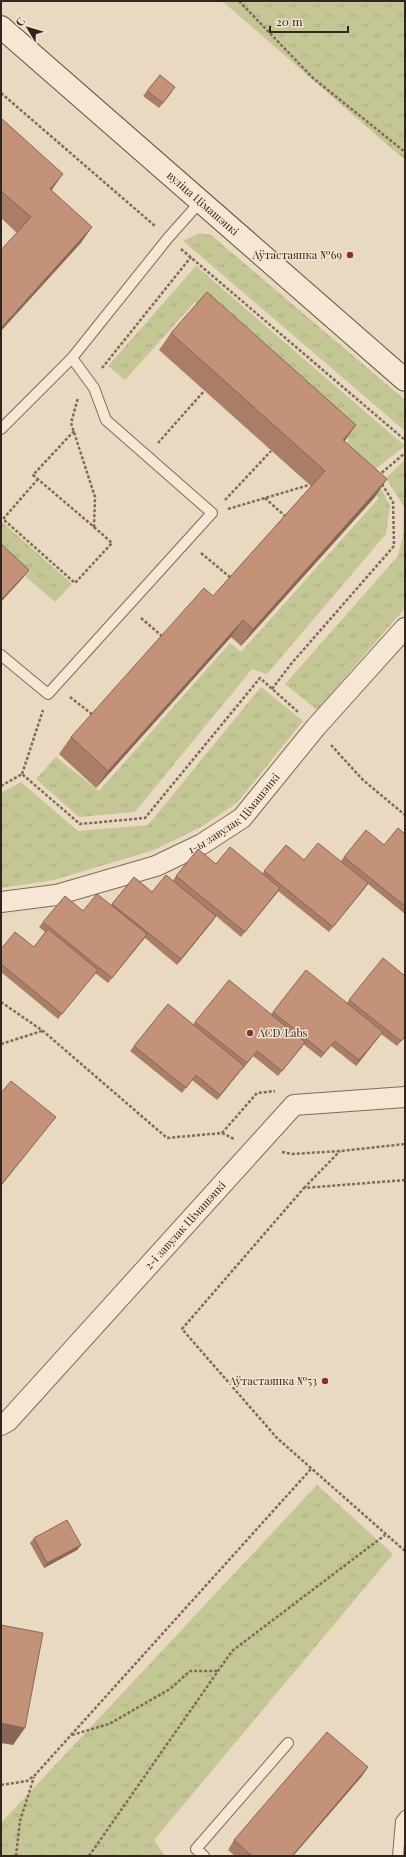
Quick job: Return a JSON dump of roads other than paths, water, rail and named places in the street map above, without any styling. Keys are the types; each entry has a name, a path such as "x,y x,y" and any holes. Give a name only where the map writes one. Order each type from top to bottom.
{"main road":[{"name":"вуліца Цімашэнкі","path":"1,27 405,380"}],"street":[{"name":"1-ы завулак Цімашэнкі","path":"1,902 56,895 156,866 202,844 242,818 316,728 405,628"},
{"name":"2-і завулак Цімашэнкі","path":"1,1425 8,1421 101,1320 294,1105 405,1097"}],"lane":[{"path":"1,429 72,358 168,238 200,202"},
{"path":"1,655 48,694 212,513 106,420 94,388 72,358"},
{"path":"204,1856 196,1849 288,1743"},
{"path":"398,1856 401,1821 405,1816"}],"place":[{"name":"Аўтастаянка №69","path":"350,255"},
{"name":"ACD/Labs","path":"250,1033"},
{"name":"Аўтастаянка №53","path":"325,1381"}]}
